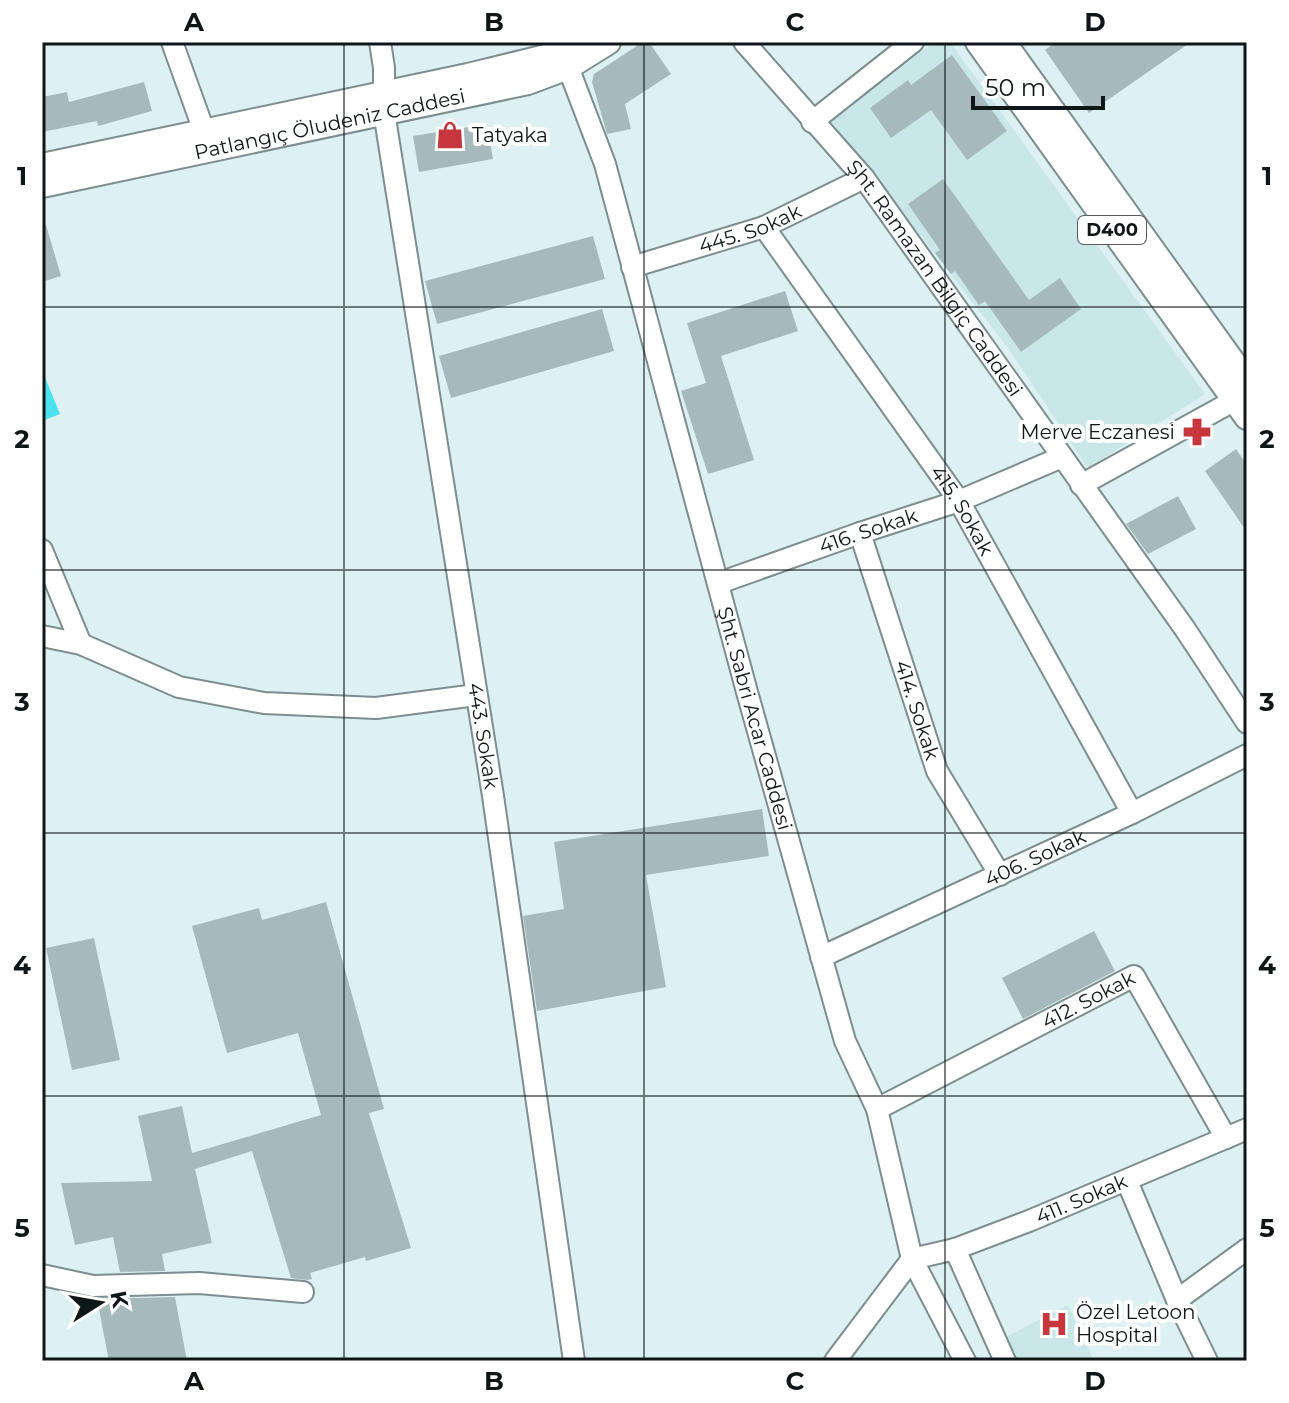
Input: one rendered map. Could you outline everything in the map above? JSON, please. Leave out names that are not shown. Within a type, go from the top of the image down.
[{"type":"main road","name":"Patlangıç Öludeniz Caddesi","points":[[42,185],[385,103],[546,57],[577,42]]},
{"type":"main road","name":"Patlangıç Öludeniz Caddesi","points":[[42,166],[204,131],[528,82],[568,67],[608,42]]},
{"type":"main road","name":"D400","points":[[978,42],[1243,400]]},
{"type":"main road","name":"D400","points":[[1003,42],[1243,400]]},
{"type":"street","points":[[172,42],[204,131]]},
{"type":"street","name":"443. Sokak","points":[[380,42],[385,103],[574,1361]]},
{"type":"street","name":"Şht. Ramazan Bilgiç Caddesi","points":[[744,42],[864,178],[1185,629],[1247,723]]},
{"type":"street","points":[[812,122],[913,42]]},
{"type":"street","name":"Şht. Sabri Acar Caddesi","points":[[568,67],[605,164],[845,1041],[877,1109],[912,1259],[965,1361]]},
{"type":"street","name":"445. Sokak","points":[[632,267],[764,227],[864,178]]},
{"type":"street","name":"415. Sokak","points":[[764,227],[959,501],[1132,813]]},
{"type":"street","points":[[1081,485],[1243,400]]},
{"type":"street","name":"416. Sokak","points":[[719,583],[959,501],[1062,457]]},
{"type":"street","name":"414. Sokak","points":[[860,533],[937,771],[1000,875]]},
{"type":"street","points":[[42,550],[81,644]]},
{"type":"street","points":[[42,636],[81,644],[179,687],[264,703],[376,708],[476,695]]},
{"type":"street","name":"406. Sokak","points":[[821,957],[1132,813],[1247,755]]},
{"type":"street","name":"412. Sokak","points":[[877,1109],[1134,976],[1226,1138]]},
{"type":"street","name":"411. Sokak","points":[[912,1259],[955,1249],[1127,1181],[1247,1129]]},
{"type":"street","points":[[1127,1181],[1177,1300],[1207,1361]]},
{"type":"street","points":[[955,1249],[1005,1361]]},
{"type":"street","points":[[1177,1300],[1247,1249]]},
{"type":"street","points":[[835,1361],[912,1259]]},
{"type":"street","points":[[42,1275],[93,1286],[199,1283],[303,1292]]},
{"type":"shaded area","points":[[934,42],[950,42],[1205,394],[1088,468],[1008,348],[831,121]]},
{"type":"shaded area","points":[[42,370],[60,414],[42,421]]},
{"type":"shaded area","name":"Özel Letoon Hospital","points":[[1068,1305],[1094,1361],[1005,1361],[996,1342]]},
{"type":"building","points":[[643,42],[649,42],[671,74],[625,104],[631,129],[607,134],[592,82],[594,74]]},
{"type":"building","points":[[1056,42],[1191,42],[1089,113],[1045,50]]},
{"type":"building","points":[[952,55],[1007,131],[967,160],[931,110],[891,138],[870,108],[908,80],[911,85]]},
{"type":"building","points":[[144,82],[152,111],[98,126],[97,121],[42,132],[42,97],[67,92],[69,102]]},
{"type":"building","points":[[487,124],[493,159],[419,172],[413,136]]},
{"type":"building","points":[[943,179],[1029,300],[1060,278],[1081,309],[1021,352],[985,301],[979,305],[955,271],[951,274],[935,253],[940,250],[908,204]]},
{"type":"building","points":[[42,225],[46,225],[61,276],[42,282]]},
{"type":"building","points":[[593,236],[605,279],[437,324],[425,281]]},
{"type":"building","points":[[785,291],[798,331],[721,356],[754,460],[708,474],[681,391],[706,383],[687,323]]},
{"type":"building","points":[[602,309],[614,351],[451,398],[439,356]]},
{"type":"building","points":[[1236,449],[1247,465],[1247,532],[1205,471]]},
{"type":"building","points":[[1178,496],[1196,529],[1148,554],[1126,524]]},
{"type":"building","points":[[762,809],[769,856],[646,875],[666,987],[537,1011],[523,916],[564,909],[554,842]]},
{"type":"building","points":[[326,902],[384,1109],[369,1113],[411,1248],[310,1273],[312,1279],[308,1280],[291,1278],[252,1151],[195,1169],[212,1243],[162,1254],[165,1271],[120,1272],[113,1237],[75,1245],[61,1183],[152,1181],[138,1116],[182,1106],[192,1153],[321,1115],[298,1033],[227,1053],[192,926],[259,908],[262,920]]},
{"type":"building","points":[[1094,931],[1115,971],[1023,1019],[1002,978]]},
{"type":"building","points":[[94,938],[120,1060],[72,1070],[46,948]]},
{"type":"building","points":[[175,1297],[187,1361],[109,1361],[97,1299]]},
{"type":"place","name":"Tatyaka","points":[[450,135]]},
{"type":"place","name":"Merve Eczanesi","points":[[1197,432]]},
{"type":"place","name":"Özel Letoon Hospital","points":[[1054,1324]]}]
